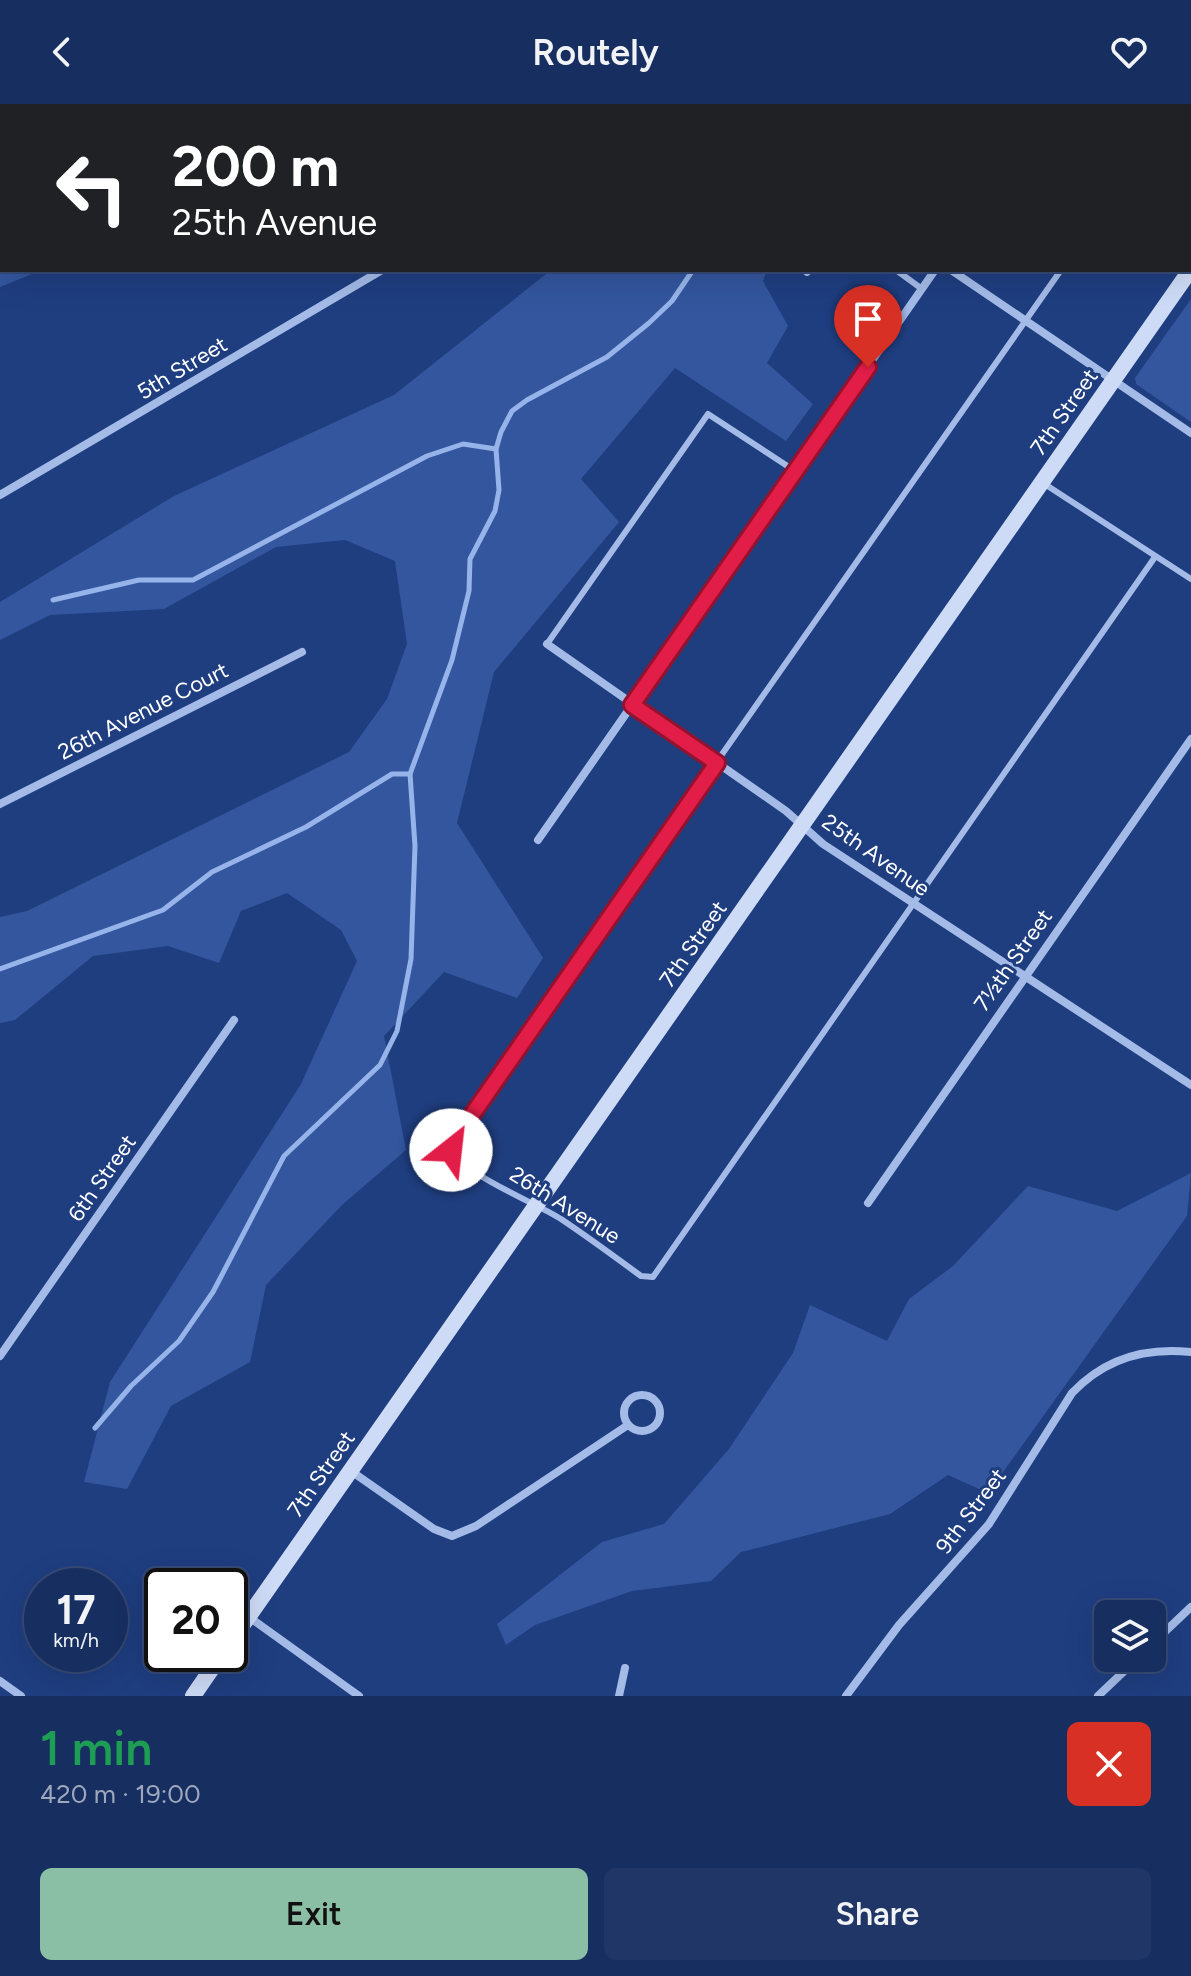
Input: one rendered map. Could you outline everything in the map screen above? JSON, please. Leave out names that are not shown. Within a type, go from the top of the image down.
[{"type":"main road","name":"7th Street","points":[[249,1617],[1189,272]]},
{"type":"main road","points":[[193,1696],[210,1672]]},
{"type":"street","name":"5th Street","points":[[0,495],[379,272]]},
{"type":"street","points":[[538,840],[934,272]]},
{"type":"street","points":[[954,272],[1191,433]]},
{"type":"street","name":"25th Avenue","points":[[547,644],[803,825],[823,844],[1191,1085]]},
{"type":"street","name":"26th Avenue Court","points":[[0,804],[302,652]]},
{"type":"street","name":"7½th Street","points":[[868,1203],[1023,976],[1191,739]]},
{"type":"street","name":"6th Street","points":[[0,1356],[234,1020]]},
{"type":"street","name":"9th Street","points":[[846,1696],[899,1625],[989,1524],[1072,1393],[1087,1377],[1129,1357],[1159,1350],[1191,1352]]},
{"type":"street","points":[[644,1395],[657,1402],[660,1416],[652,1428],[635,1430],[628,1425],[623,1410],[631,1397],[644,1395]]},
{"type":"street","points":[[351,1471],[434,1529],[452,1536],[476,1526],[628,1425]]},
{"type":"street","points":[[1166,1631],[1191,1607]]},
{"type":"street","points":[[249,1617],[359,1696]]},
{"type":"street","points":[[619,1696],[625,1668]]},
{"type":"street","points":[[1098,1696],[1123,1672]]},
{"type":"street","points":[[0,1681],[21,1696]]},
{"type":"lane","points":[[899,272],[922,289]]},
{"type":"lane","points":[[717,763],[1060,272]]},
{"type":"lane","points":[[547,644],[708,414],[795,471]]},
{"type":"lane","points":[[1041,482],[1191,579]]},
{"type":"lane","points":[[913,905],[1155,557]]},
{"type":"lane","name":"26th Avenue","points":[[717,763],[457,1136],[451,1150],[459,1159],[558,1217],[641,1276],[653,1277],[913,905]]},
{"type":"shaded area","points":[[0,272],[37,272],[0,287]]},
{"type":"shaded area","points":[[548,272],[766,272],[763,281],[788,326],[767,363],[813,404],[786,441],[675,368],[581,479],[619,522],[494,672],[457,823],[543,958],[517,998],[444,972],[384,1036],[406,1150],[342,1205],[266,1285],[250,1362],[171,1406],[127,1489],[84,1482],[110,1382],[301,1084],[357,961],[341,930],[287,893],[241,911],[219,963],[168,946],[93,956],[15,1020],[0,1023],[0,917],[27,911],[349,752],[387,699],[407,644],[395,561],[345,540],[276,547],[164,609],[50,615],[0,640],[0,602],[174,496],[394,395]]},
{"type":"shaded area","points":[[1191,299],[1191,422],[1136,384],[1135,378]]},
{"type":"shaded area","points":[[1191,1173],[1187,1216],[988,1493],[948,1475],[890,1514],[741,1552],[711,1581],[632,1591],[535,1625],[506,1645],[497,1624],[602,1542],[664,1524],[729,1449],[793,1353],[810,1305],[887,1341],[909,1299],[953,1266],[1028,1186],[1117,1211]]},
{"type":"waterway","points":[[95,1428],[131,1386],[179,1341],[213,1292],[284,1156],[380,1065],[397,1031],[411,959],[415,846],[410,774],[452,660],[469,591],[470,559],[495,511],[499,490],[496,449],[501,432],[512,411],[607,357],[649,323],[672,301],[692,272]]},
{"type":"waterway","points":[[53,600],[139,580],[193,580],[427,456],[463,444],[496,449]]},
{"type":"waterway","points":[[0,969],[163,910],[212,872],[306,827],[392,774],[410,774]]},
{"type":"route","points":[[451,1150],[451,1145],[508,1060],[717,763],[632,705],[868,367]]}]
